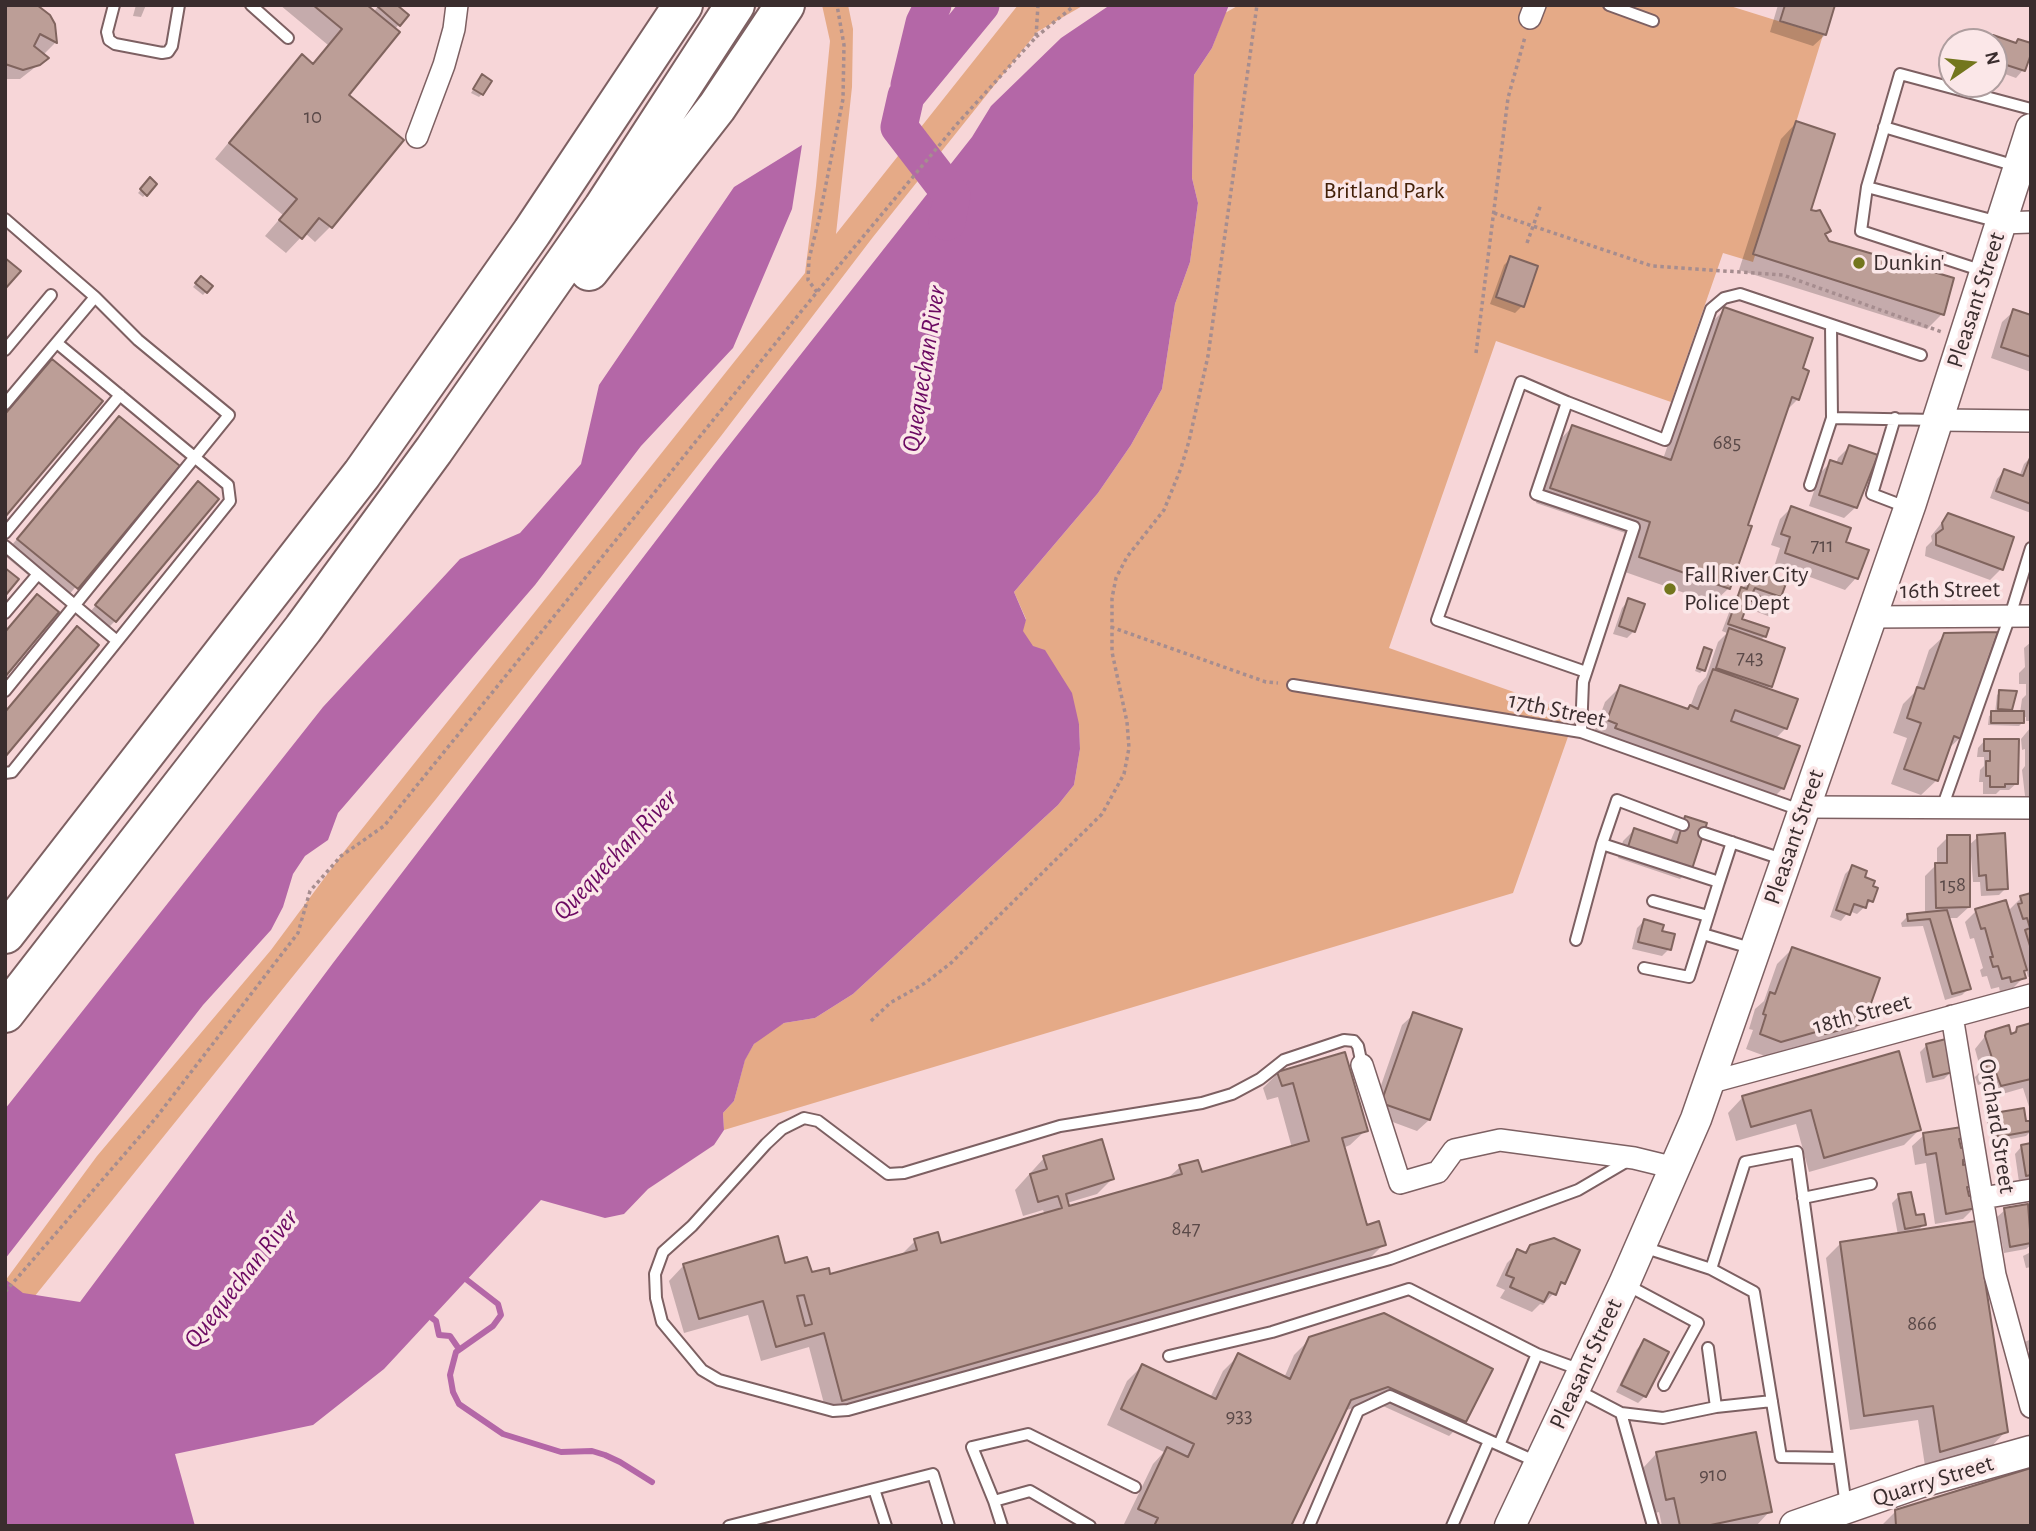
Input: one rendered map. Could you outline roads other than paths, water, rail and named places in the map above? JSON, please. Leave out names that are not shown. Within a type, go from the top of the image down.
[{"type":"highway","points":[[5,934],[369,464],[532,232],[683,5]]},
{"type":"highway","points":[[5,1013],[295,639],[433,450],[603,208],[735,5]]},
{"type":"highway","points":[[433,450],[598,259],[723,98],[786,5]]},
{"type":"main road","name":"Pleasant Street","points":[[1517,1519],[1539,1463],[1624,1284],[1696,1119],[1909,508],[1986,272],[2016,223],[2027,154]]},
{"type":"main road","name":"Quarry Street","points":[[1795,1526],[1921,1482],[2031,1451]]},
{"type":"street","points":[[417,137],[452,41],[457,5]]},
{"type":"street","points":[[1938,420],[2031,421]]},
{"type":"street","name":"16th Street","points":[[1870,617],[2020,616]]},
{"type":"street","points":[[1803,809],[2031,808]]},
{"type":"street","name":"18th Street","points":[[1708,1083],[2031,995]]},
{"type":"street","name":"Orchard Street","points":[[1952,1016],[1995,1275],[2031,1407]]},
{"type":"street","points":[[1362,1065],[1400,1182],[1438,1172],[1454,1150],[1500,1140],[1634,1158],[1675,1168]]},
{"type":"street","points":[[1982,1198],[2031,1190]]},
{"type":"lane","points":[[114,5],[107,32],[109,40],[115,44],[162,53],[168,52],[172,46],[179,5]]},
{"type":"lane","points":[[251,5],[288,38]]},
{"type":"lane","points":[[1609,5],[1653,21]]},
{"type":"lane","points":[[1986,272],[1861,231],[1867,187],[1899,74],[2031,109]]},
{"type":"lane","points":[[1884,127],[2027,154]]},
{"type":"lane","points":[[1867,187],[2016,223]]},
{"type":"lane","points":[[5,219],[95,297],[138,340],[229,415],[5,691]]},
{"type":"lane","points":[[1586,672],[1437,620],[1521,382],[1665,440],[1711,309],[1724,298],[1740,294],[1921,355]]},
{"type":"lane","points":[[5,350],[51,295]]},
{"type":"lane","points":[[5,404],[95,297]]},
{"type":"lane","points":[[1810,485],[1832,418],[1831,325]]},
{"type":"lane","points":[[5,773],[12,772],[230,501],[228,485],[57,343]]},
{"type":"lane","points":[[5,533],[120,395]]},
{"type":"lane","points":[[1567,402],[1536,494],[1634,527],[1583,682],[1581,732]]},
{"type":"lane","points":[[1832,418],[1938,420]]},
{"type":"lane","points":[[1895,418],[1872,494],[1909,508]]},
{"type":"lane","points":[[5,546],[117,641]]},
{"type":"lane","points":[[1942,808],[2020,616],[2031,548]]},
{"type":"lane","points":[[5,613],[38,574]]},
{"type":"lane","name":"17th Street","points":[[1293,685],[1581,732],[1803,809]]},
{"type":"lane","points":[[1576,940],[1617,800],[1683,825]]},
{"type":"lane","points":[[1704,833],[1786,860]]},
{"type":"lane","points":[[1644,968],[1689,977],[1732,842]]},
{"type":"lane","points":[[1602,844],[1719,882]]},
{"type":"lane","points":[[1653,901],[1708,916]]},
{"type":"lane","points":[[1703,934],[1754,949]]},
{"type":"lane","points":[[1362,1065],[1358,1046],[1354,1041],[1343,1040],[1284,1060],[1260,1079],[1233,1094],[1060,1126],[904,1172],[888,1174],[818,1121],[804,1118],[782,1129],[766,1144],[692,1226],[663,1252],[655,1274],[656,1298],[662,1322],[702,1370],[719,1380],[833,1411],[848,1410],[1390,1259],[1578,1190],[1634,1158]]},
{"type":"lane","points":[[1711,1269],[1745,1161],[1797,1152],[1846,1508]]},
{"type":"lane","points":[[1803,1198],[1871,1184]]},
{"type":"lane","points":[[1641,1246],[1711,1269],[1755,1292],[1781,1457],[1839,1458]]},
{"type":"lane","points":[[1624,1284],[1698,1323],[1664,1385]]},
{"type":"lane","points":[[1169,1356],[1272,1332],[1409,1289],[1538,1354],[1579,1380],[1621,1413],[1663,1418],[1716,1407],[1772,1401]]},
{"type":"lane","points":[[1708,1348],[1716,1407]]},
{"type":"lane","points":[[1452,1526],[1538,1354]]},
{"type":"lane","points":[[1309,1526],[1358,1411],[1391,1396],[1539,1463]]},
{"type":"lane","points":[[1621,1413],[1653,1526]]},
{"type":"lane","points":[[1002,1526],[972,1447],[1028,1434],[1135,1487]]},
{"type":"lane","points":[[729,1526],[933,1474],[949,1526]]},
{"type":"lane","points":[[874,1489],[886,1526]]},
{"type":"lane","points":[[994,1501],[1030,1491],[1090,1526]]},
{"type":"water","points":[[1110,5],[1229,5],[1212,48],[1194,75],[1192,178],[1198,203],[1190,262],[1175,304],[1162,389],[1131,445],[1098,493],[1014,592],[1026,620],[1023,631],[1033,646],[1045,650],[1072,693],[1079,724],[1080,749],[1074,785],[1058,805],[853,994],[815,1018],[784,1023],[754,1044],[745,1060],[734,1101],[723,1113],[724,1130],[714,1145],[648,1189],[624,1214],[605,1218],[541,1200],[384,1369],[313,1425],[175,1454],[195,1526],[5,1526],[5,1279],[23,1293],[80,1302],[333,963],[716,462],[972,137],[991,106],[1061,38]]},
{"type":"water","points":[[802,145],[792,209],[733,348],[641,446],[535,585],[338,813],[328,840],[305,856],[293,874],[283,907],[271,930],[203,1005],[5,1259],[5,1109],[323,707],[460,559],[520,533],[581,464],[599,385],[734,187]]},
{"type":"waterway","name":"Quequechan River","points":[[909,85],[924,23],[933,5]]},
{"type":"waterway","name":"Quequechan River","points":[[947,222],[952,196],[899,127],[906,96],[981,5]]},
{"type":"waterway","points":[[467,1280],[498,1304],[501,1315],[493,1326],[456,1352],[450,1375],[453,1392],[459,1404],[503,1434],[561,1452],[592,1451],[605,1455],[652,1482]]},
{"type":"waterway","points":[[432,1318],[436,1321],[439,1335],[450,1336],[459,1349]]},
{"type":"place","name":"Dunkin'","points":[[1859,263]]},
{"type":"place","name":"Fall River City Police Dept","points":[[1670,589]]},
{"type":"park label","name":"Britland Park","points":[[1384,191]]}]
